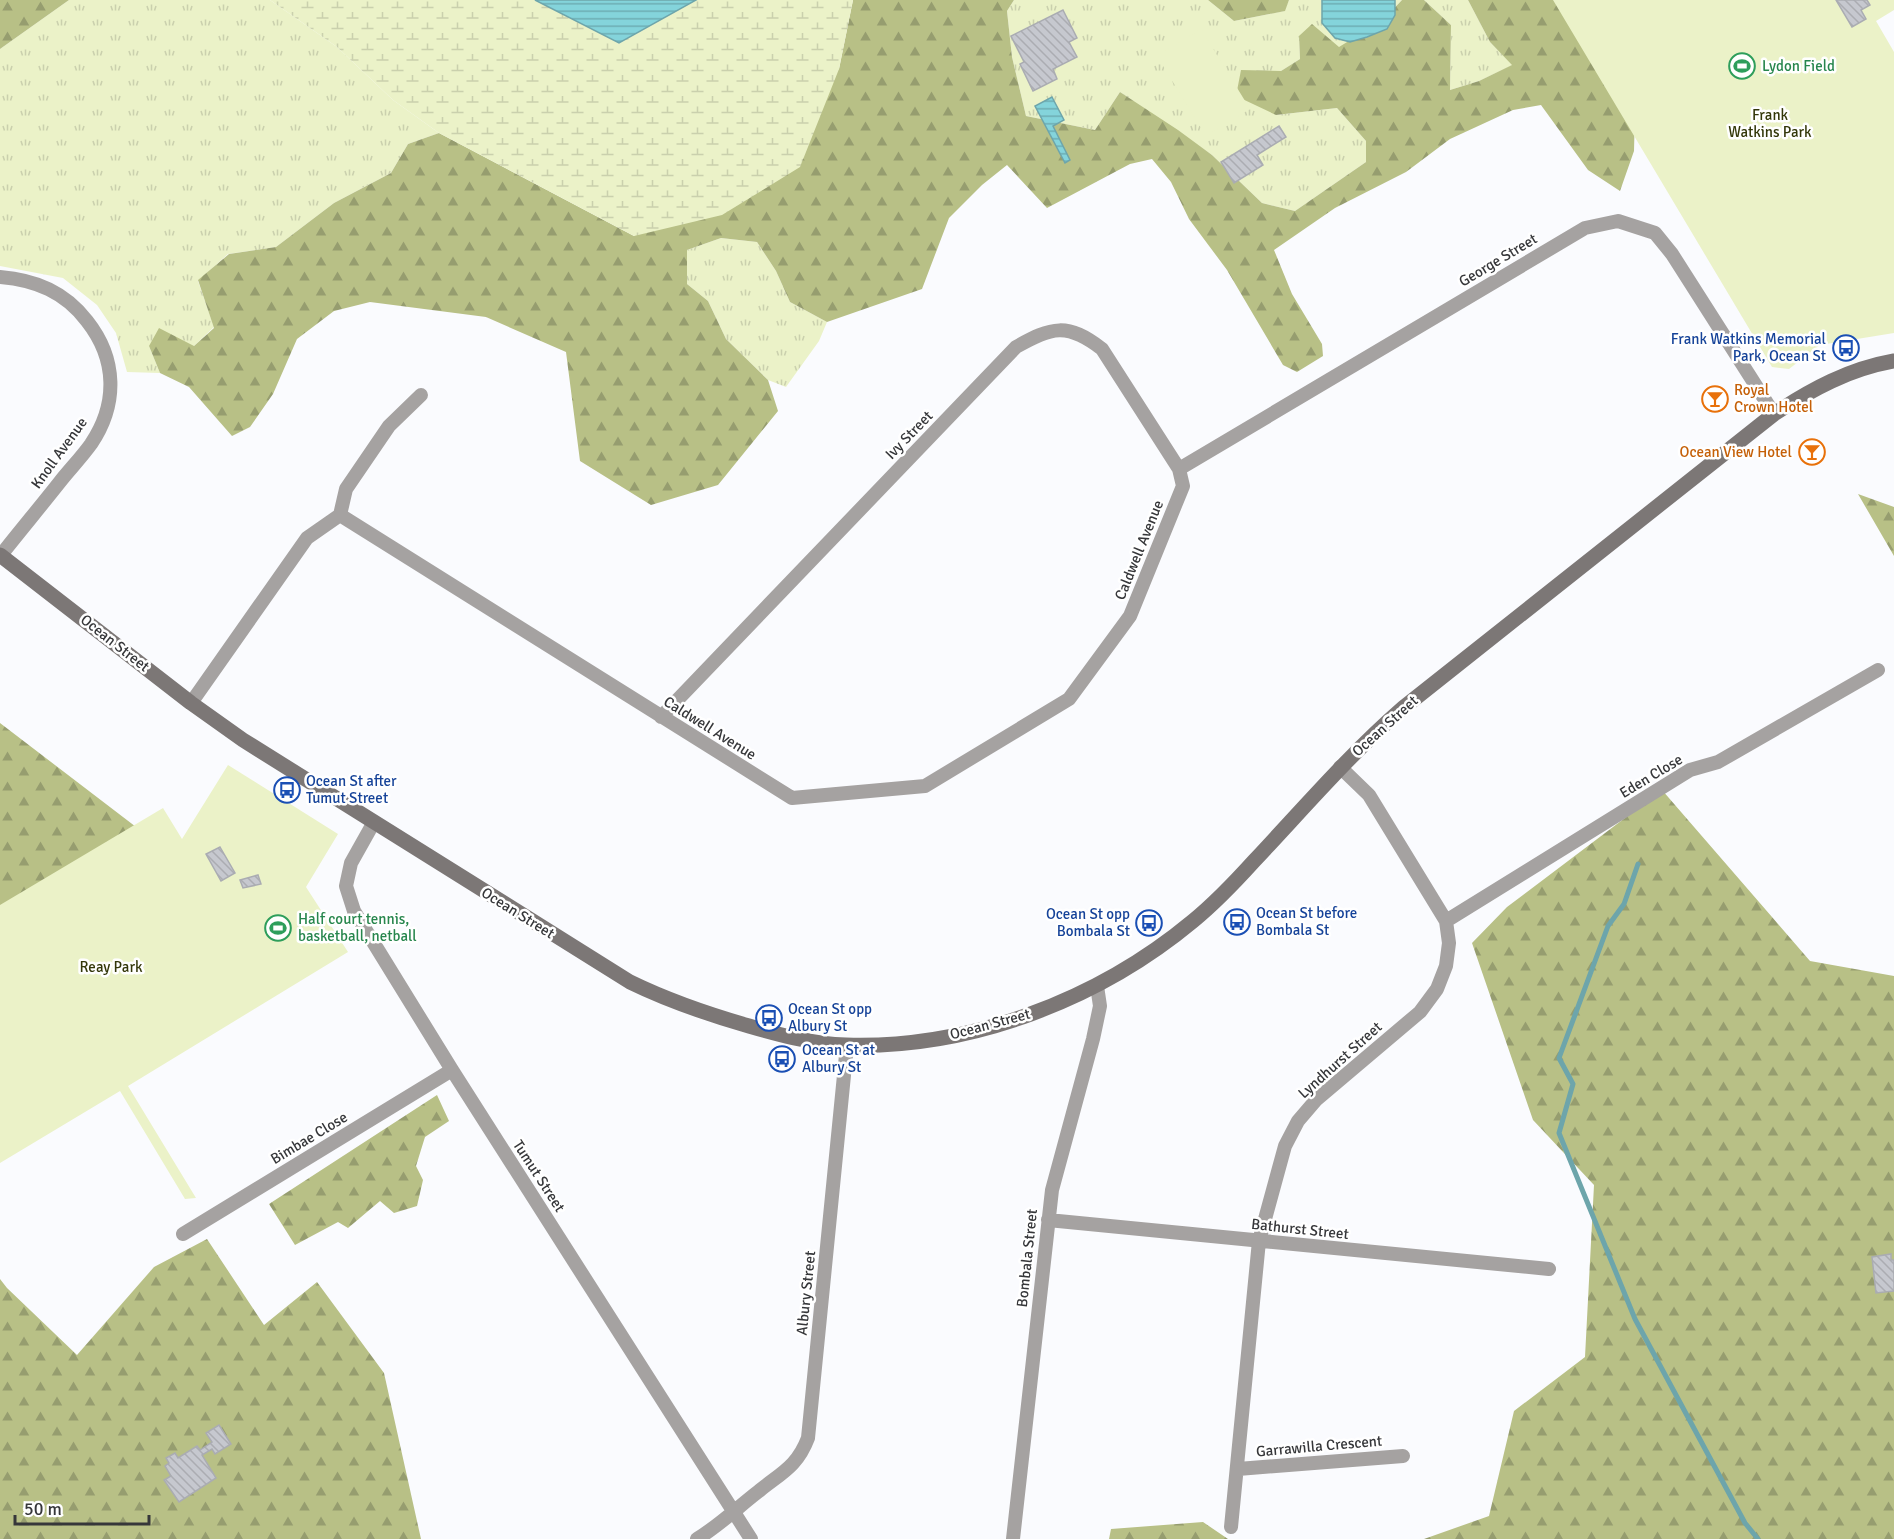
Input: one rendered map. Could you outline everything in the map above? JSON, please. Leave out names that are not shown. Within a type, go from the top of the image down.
[{"type":"street","name":"George Street","points":[[1179,469],[1585,228],[1618,222],[1655,233],[1672,254],[1774,414]]},
{"type":"street","name":"Knoll Avenue","points":[[0,277],[14,278],[57,292],[78,309],[99,336],[109,363],[111,392],[105,417],[91,443],[1,555]]},
{"type":"street","name":"Ivy Street","points":[[661,717],[1016,347],[1043,332],[1065,330],[1084,335],[1102,349],[1179,469]]},
{"type":"street","name":"Ocean Street","points":[[1,555],[191,703],[243,740],[630,982],[668,1001],[772,1032],[819,1042],[847,1045],[911,1042],[1017,1020],[1097,986],[1150,954],[1194,921],[1232,885],[1340,767],[1369,737],[1403,708],[1774,414],[1808,392],[1852,371],[1894,361]]},
{"type":"street","points":[[191,703],[307,538],[340,515],[346,489],[389,426],[421,395]]},
{"type":"street","name":"Caldwell Avenue","points":[[340,515],[792,798],[924,786],[1069,699],[1130,616],[1183,486],[1179,469]]},
{"type":"street","name":"Eden Close","points":[[1446,921],[1690,771],[1718,762],[1878,670]]},
{"type":"street","name":"Lyndhurst Street","points":[[1231,1527],[1259,1241],[1285,1146],[1298,1121],[1316,1100],[1420,1012],[1431,997],[1446,966],[1449,943],[1446,921],[1369,795],[1340,767]]},
{"type":"street","name":"Tumut Street","points":[[374,822],[351,863],[346,886],[354,911],[452,1070],[751,1539]]},
{"type":"street","name":"Bombala Street","points":[[1013,1539],[1052,1190],[1094,1039],[1100,1006],[1097,986]]},
{"type":"street","name":"Albury Street","points":[[697,1539],[735,1513],[758,1491],[790,1468],[802,1453],[808,1438],[847,1045]]},
{"type":"street","name":"Bimbae Close","points":[[183,1234],[452,1070]]},
{"type":"street","name":"Bathurst Street","points":[[1048,1220],[1549,1269]]},
{"type":"street","name":"Garrawilla Crescent","points":[[1238,1469],[1403,1456]]},
{"type":"green space","points":[[0,0],[69,0],[0,49]]},
{"type":"green space","points":[[69,0],[270,0],[337,47],[393,100],[439,133],[408,144],[391,173],[334,203],[276,247],[228,254],[198,281],[214,327],[194,346],[149,346],[160,373],[127,372],[116,333],[97,305],[63,278],[0,266],[0,49]]},
{"type":"green space","points":[[270,0],[535,0],[619,43],[696,0],[853,0],[839,69],[800,167],[722,215],[634,236],[439,133],[393,100],[337,47]]},
{"type":"green space","points":[[853,0],[1014,0],[1007,11],[1012,57],[1026,116],[1095,130],[1120,92],[1212,155],[1262,203],[1295,211],[1366,162],[1366,141],[1337,108],[1276,115],[1236,96],[1241,70],[1281,71],[1300,59],[1299,36],[1312,24],[1339,47],[1383,20],[1402,0],[1424,0],[1451,25],[1450,90],[1479,81],[1512,65],[1490,42],[1468,0],[1565,0],[1635,110],[1634,151],[1620,191],[1588,170],[1541,105],[1513,110],[1450,139],[1406,172],[1335,208],[1274,250],[1292,294],[1322,344],[1323,356],[1297,372],[1283,365],[1227,270],[1189,219],[1171,182],[1152,159],[1130,164],[1047,208],[1007,165],[982,185],[949,218],[922,289],[827,322],[790,302],[776,271],[757,242],[721,238],[687,250],[687,284],[708,301],[726,339],[768,380],[778,411],[718,485],[651,505],[580,461],[566,352],[486,317],[370,302],[334,311],[297,339],[273,394],[250,427],[232,436],[189,387],[160,373],[149,346],[159,328],[194,346],[214,328],[198,280],[229,254],[276,247],[334,203],[391,173],[408,144],[439,133],[634,236],[839,69]]},
{"type":"green space","points":[[1014,0],[1208,0],[1234,21],[1284,11],[1289,0],[1402,0],[1383,20],[1339,48],[1299,36],[1300,59],[1281,71],[1276,115],[1337,108],[1366,141],[1366,162],[1295,211],[1262,203],[1212,155],[1120,92],[1095,130],[1026,116],[1012,57],[1007,11]]},
{"type":"green space","points":[[1208,0],[1289,0],[1285,11],[1234,21]]},
{"type":"green space","points":[[1424,0],[1468,0],[1490,42],[1513,65],[1479,81],[1450,90],[1451,25]]},
{"type":"green space","name":"Frank Watkins Park","points":[[1553,0],[1894,0],[1894,10],[1876,21],[1894,52],[1894,333],[1820,345],[1789,369],[1772,367]]},
{"type":"green space","points":[[1201,29],[1250,109],[1206,136],[1157,56]]},
{"type":"green space","points":[[721,238],[757,242],[776,271],[790,302],[827,322],[819,341],[786,387],[768,380],[726,339],[708,301],[687,284],[687,250]]},
{"type":"green space","points":[[1858,494],[1894,507],[1894,556]]},
{"type":"green space","points":[[0,723],[140,830],[0,916]]},
{"type":"green space","name":"Reay Park","points":[[228,765],[338,834],[306,887],[348,952],[128,1086],[196,1198],[185,1199],[120,1091],[0,1163],[0,905],[163,808],[182,839]]},
{"type":"green space","points":[[1662,790],[1810,961],[1894,976],[1894,1539],[1424,1539],[1489,1516],[1514,1411],[1585,1357],[1594,1185],[1533,1120],[1472,943],[1507,907]]},
{"type":"green space","points":[[437,1095],[449,1121],[425,1137],[416,1166],[423,1180],[417,1206],[394,1213],[380,1201],[348,1228],[338,1222],[295,1245],[269,1204]]},
{"type":"green space","points":[[207,1239],[264,1325],[317,1282],[384,1373],[421,1539],[0,1539],[0,1279],[77,1355],[154,1267]]},
{"type":"green space","points":[[1203,1522],[1228,1539],[1109,1539],[1111,1529]]},
{"type":"water","points":[[535,0],[696,0],[619,43]]},
{"type":"water","points":[[1322,0],[1395,0],[1395,15],[1387,29],[1350,42],[1335,38],[1322,23]]},
{"type":"water","points":[[1052,97],[1064,120],[1053,126],[1070,160],[1065,163],[1035,106]]},
{"type":"building","points":[[1836,0],[1867,0],[1870,5],[1861,10],[1866,19],[1852,27]]},
{"type":"building","points":[[1063,10],[1077,38],[1069,42],[1077,57],[1053,69],[1057,79],[1033,91],[1020,64],[1024,62],[1011,36]]},
{"type":"building","points":[[1279,126],[1286,137],[1257,155],[1263,165],[1234,183],[1221,162]]},
{"type":"building","points":[[220,847],[235,873],[221,881],[206,854]]},
{"type":"building","points":[[258,875],[261,884],[243,888],[240,880]]},
{"type":"building","points":[[1891,1254],[1891,1260],[1894,1260],[1894,1291],[1876,1293],[1872,1257]]},
{"type":"building","points":[[219,1425],[231,1444],[215,1454],[212,1449],[202,1455],[216,1478],[179,1502],[164,1480],[171,1476],[165,1466],[169,1463],[166,1458],[175,1453],[178,1458],[197,1446],[200,1450],[212,1442],[206,1433]]},
{"type":"waterway","points":[[1638,864],[1624,904],[1608,926],[1559,1058],[1573,1084],[1559,1133],[1635,1319],[1745,1523],[1758,1539]]},
{"type":"place","name":"Lydon Field","points":[[1742,66]]},
{"type":"place","name":"Frank Watkins Memorial Park, Ocean St","points":[[1846,348]]},
{"type":"place","name":"Royal Crown Hotel","points":[[1715,399]]},
{"type":"place","name":"Ocean View Hotel","points":[[1812,452]]},
{"type":"place","name":"Ocean St after Tumut Street","points":[[287,790]]},
{"type":"place","name":"Ocean St before Bombala St","points":[[1237,922]]},
{"type":"place","name":"Ocean St opp Bombala St","points":[[1149,923]]},
{"type":"place","name":"Half court tennis, basketball, netball","points":[[278,928]]},
{"type":"place","name":"Ocean St opp Albury St","points":[[769,1018]]},
{"type":"place","name":"Ocean St at Albury St","points":[[782,1059]]}]
